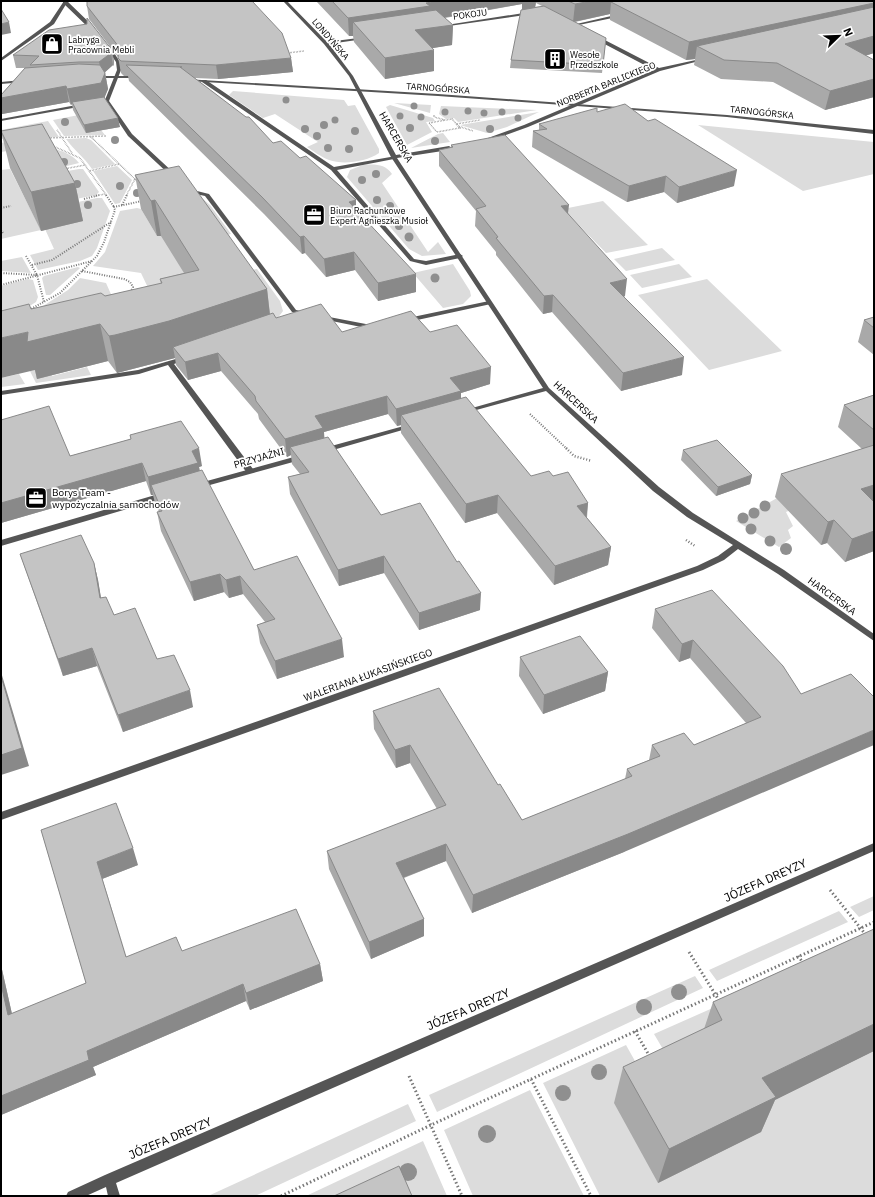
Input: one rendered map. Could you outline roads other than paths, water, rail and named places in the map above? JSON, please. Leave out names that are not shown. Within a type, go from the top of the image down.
[{"type":"street","points":[[1,60],[52,23],[65,1],[97,33]]},
{"type":"street","name":"LONDYŃSKA","points":[[285,1],[326,43],[352,76],[360,91]]},
{"type":"street","name":"POKOJU","points":[[435,27],[537,12]]},
{"type":"street","points":[[574,26],[627,14]]},
{"type":"street","points":[[568,23],[581,29]]},
{"type":"street","points":[[326,43],[373,36]]},
{"type":"street","points":[[594,36],[658,70]]},
{"type":"street","points":[[104,43],[118,62],[119,70],[107,101]]},
{"type":"street","name":"NORBERTA BARLICKIEGO","points":[[482,142],[498,137],[658,70],[713,57]]},
{"type":"street","points":[[89,77],[148,78]]},
{"type":"street","name":"TARNOGÓRSKA","points":[[183,79],[727,116],[874,132]]},
{"type":"street","points":[[1,83],[28,81]]},
{"type":"street","points":[[204,81],[333,169],[412,260],[426,263],[460,256]]},
{"type":"street","name":"HARCERSKA","points":[[360,91],[373,120],[394,157],[547,389],[656,489],[690,515],[781,572],[874,638]]},
{"type":"street","points":[[100,102],[107,101]]},
{"type":"street","points":[[107,101],[130,135],[179,180]]},
{"type":"street","points":[[1,120],[85,105]]},
{"type":"street","points":[[333,169],[456,147]]},
{"type":"street","points":[[184,186],[189,191],[207,195],[294,314],[367,327],[377,327]]},
{"type":"street","points":[[399,322],[489,303]]},
{"type":"street","points":[[1,393],[139,372],[192,356]]},
{"type":"street","points":[[170,363],[250,471]]},
{"type":"street","points":[[462,412],[547,389]]},
{"type":"street","name":"PRZYJAŹNI","points":[[189,488],[417,425]]},
{"type":"street","points":[[1,543],[174,493]]},
{"type":"street","name":"WALERIANA ŁUKASIŃSKIEGO","points":[[1,816],[700,568],[721,558],[738,546]]},
{"type":"street","name":"JÓZEFA DREYZY","points":[[72,1196],[874,847]]},
{"type":"street","points":[[109,1179],[114,1196]]},
{"type":"place","name":"Labryga Pracownia Mebli","points":[[52,44]]},
{"type":"place","name":"Wesołe Przedszkole","points":[[555,59]]},
{"type":"place","name":"Biuro Rachunkowe Expert Agnieszka Musioł","points":[[314,215]]},
{"type":"place","name":"Borys Team - wypożyczalnia samochodów","points":[[36,498]]}]
